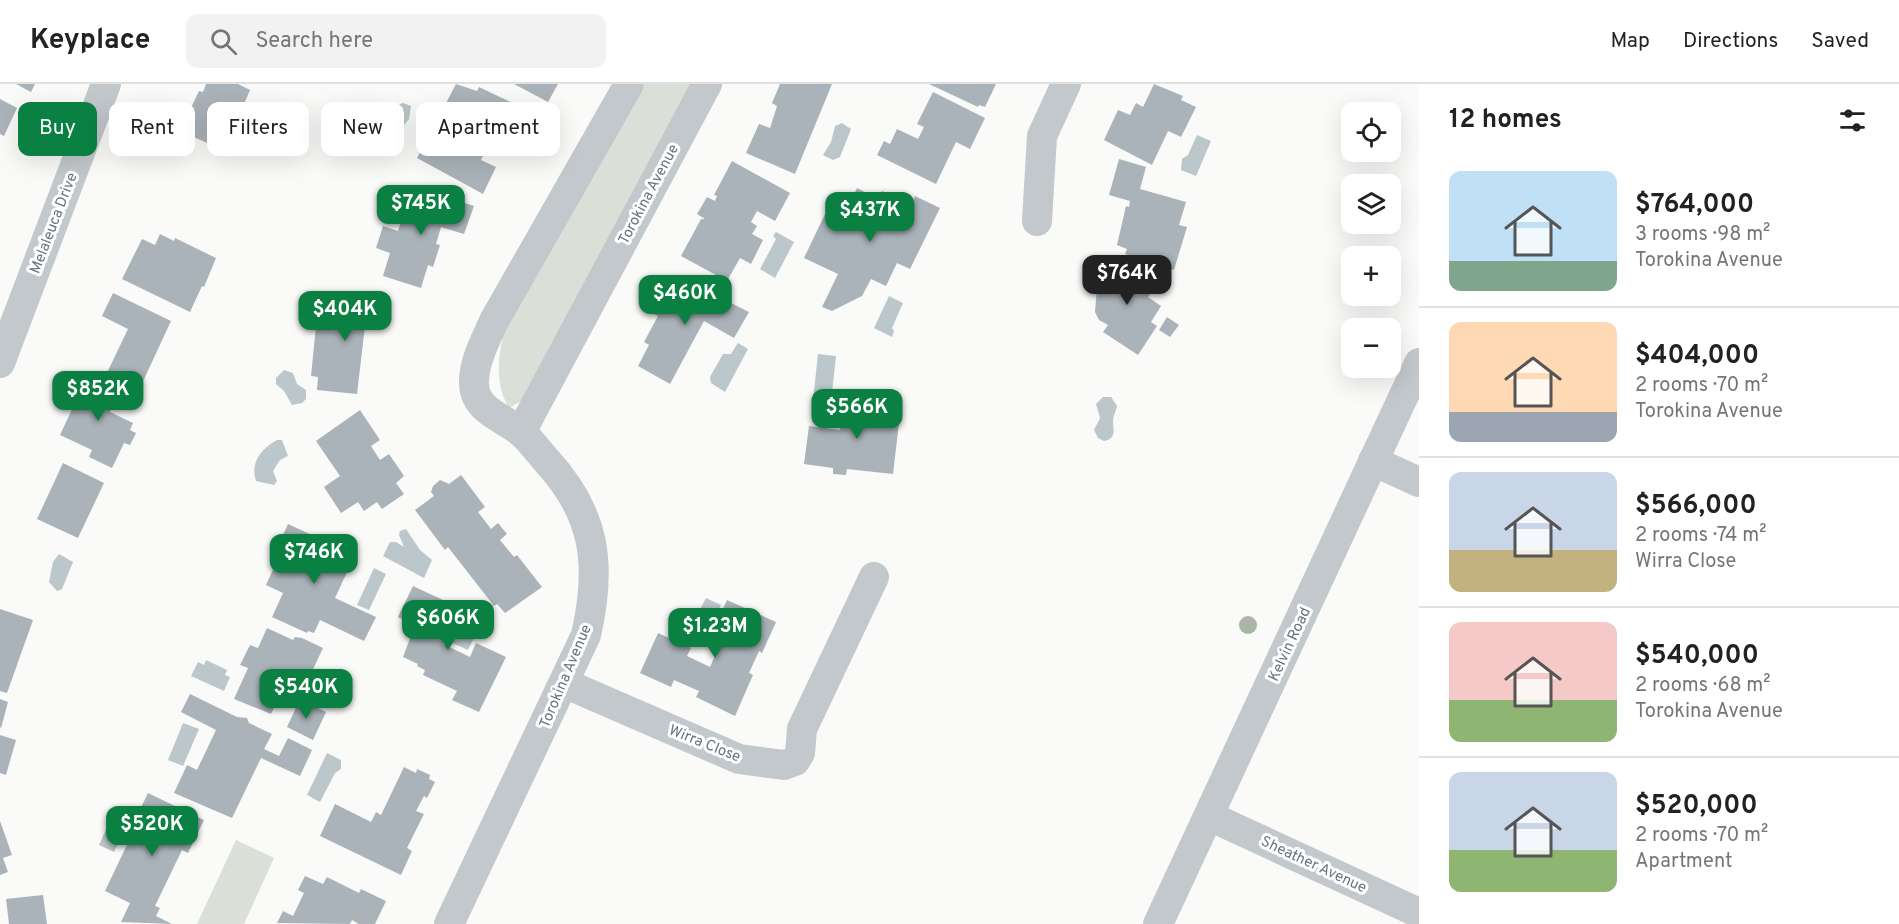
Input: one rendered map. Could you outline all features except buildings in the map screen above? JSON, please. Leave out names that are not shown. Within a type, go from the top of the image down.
[{"type":"street","name":"Melaleuca Drive","points":[[0,363],[106,84]]},
{"type":"street","name":"Torokina Avenue","points":[[449,924],[586,635],[594,600],[595,561],[590,532],[578,501],[564,480],[521,432],[497,419],[482,405],[474,383],[481,352],[494,321],[629,84]]},
{"type":"street","name":"Torokina Avenue","points":[[521,432],[706,84]]},
{"type":"street","points":[[1037,221],[1042,136],[1066,84]]},
{"type":"street","name":"Kelvin Road","points":[[1158,924],[1419,363]]},
{"type":"street","points":[[1373,461],[1419,482]]},
{"type":"street","name":"Wirra Close","points":[[564,683],[739,759],[784,765],[795,761],[800,753],[802,729],[874,577]]},
{"type":"street","name":"Sheather Avenue","points":[[1209,816],[1419,913]]},
{"type":"shaded area","points":[[645,84],[695,84],[523,400],[509,408],[499,379],[505,328]]},
{"type":"shaded area","points":[[404,103],[411,106],[409,119],[404,125]]},
{"type":"shaded area","points":[[842,123],[851,129],[840,157],[833,160],[823,155],[831,142],[835,126]]},
{"type":"shaded area","points":[[1197,135],[1211,141],[1196,176],[1181,170],[1182,159],[1188,155]]},
{"type":"shaded area","points":[[776,232],[794,242],[775,278],[760,269],[776,239],[773,236]]},
{"type":"shaded area","points":[[889,296],[903,303],[892,328],[894,331],[892,337],[874,328]]},
{"type":"shaded area","points":[[738,343],[748,349],[725,392],[711,383],[710,377],[723,354],[731,354]]},
{"type":"shaded area","points":[[818,354],[836,356],[831,402],[813,400]]},
{"type":"shaded area","points":[[284,370],[293,373],[297,384],[306,390],[306,399],[302,403],[292,405],[284,391],[276,384],[276,378]]},
{"type":"shaded area","points":[[1103,397],[1111,397],[1117,406],[1113,419],[1113,436],[1104,441],[1098,438],[1094,430],[1100,418],[1096,404]]},
{"type":"shaded area","points":[[277,440],[282,440],[288,456],[280,460],[273,471],[277,481],[274,485],[256,481],[254,468],[258,457]]},
{"type":"shaded area","points":[[406,529],[420,550],[432,560],[424,578],[383,556],[390,542],[396,542],[404,547],[399,535],[400,531]]},
{"type":"shaded area","points":[[59,554],[73,562],[62,589],[57,591],[49,582],[53,562]]},
{"type":"shaded area","points":[[374,568],[386,574],[369,610],[357,605]]},
{"type":"shaded area","points":[[706,598],[721,605],[703,644],[686,636]]},
{"type":"shaded area","points":[[463,612],[482,621],[468,650],[450,642]]},
{"type":"shaded area","points":[[206,660],[227,670],[225,675],[230,677],[224,691],[191,676],[198,662],[204,665]]},
{"type":"shaded area","points":[[183,723],[199,729],[183,766],[168,760]]},
{"type":"shaded area","points":[[327,753],[341,760],[341,769],[335,773],[320,802],[307,795]]},
{"type":"shaded area","points":[[113,814],[129,821],[114,852],[99,845]]},
{"type":"shaded area","points":[[236,840],[274,858],[244,924],[197,924]]}]
